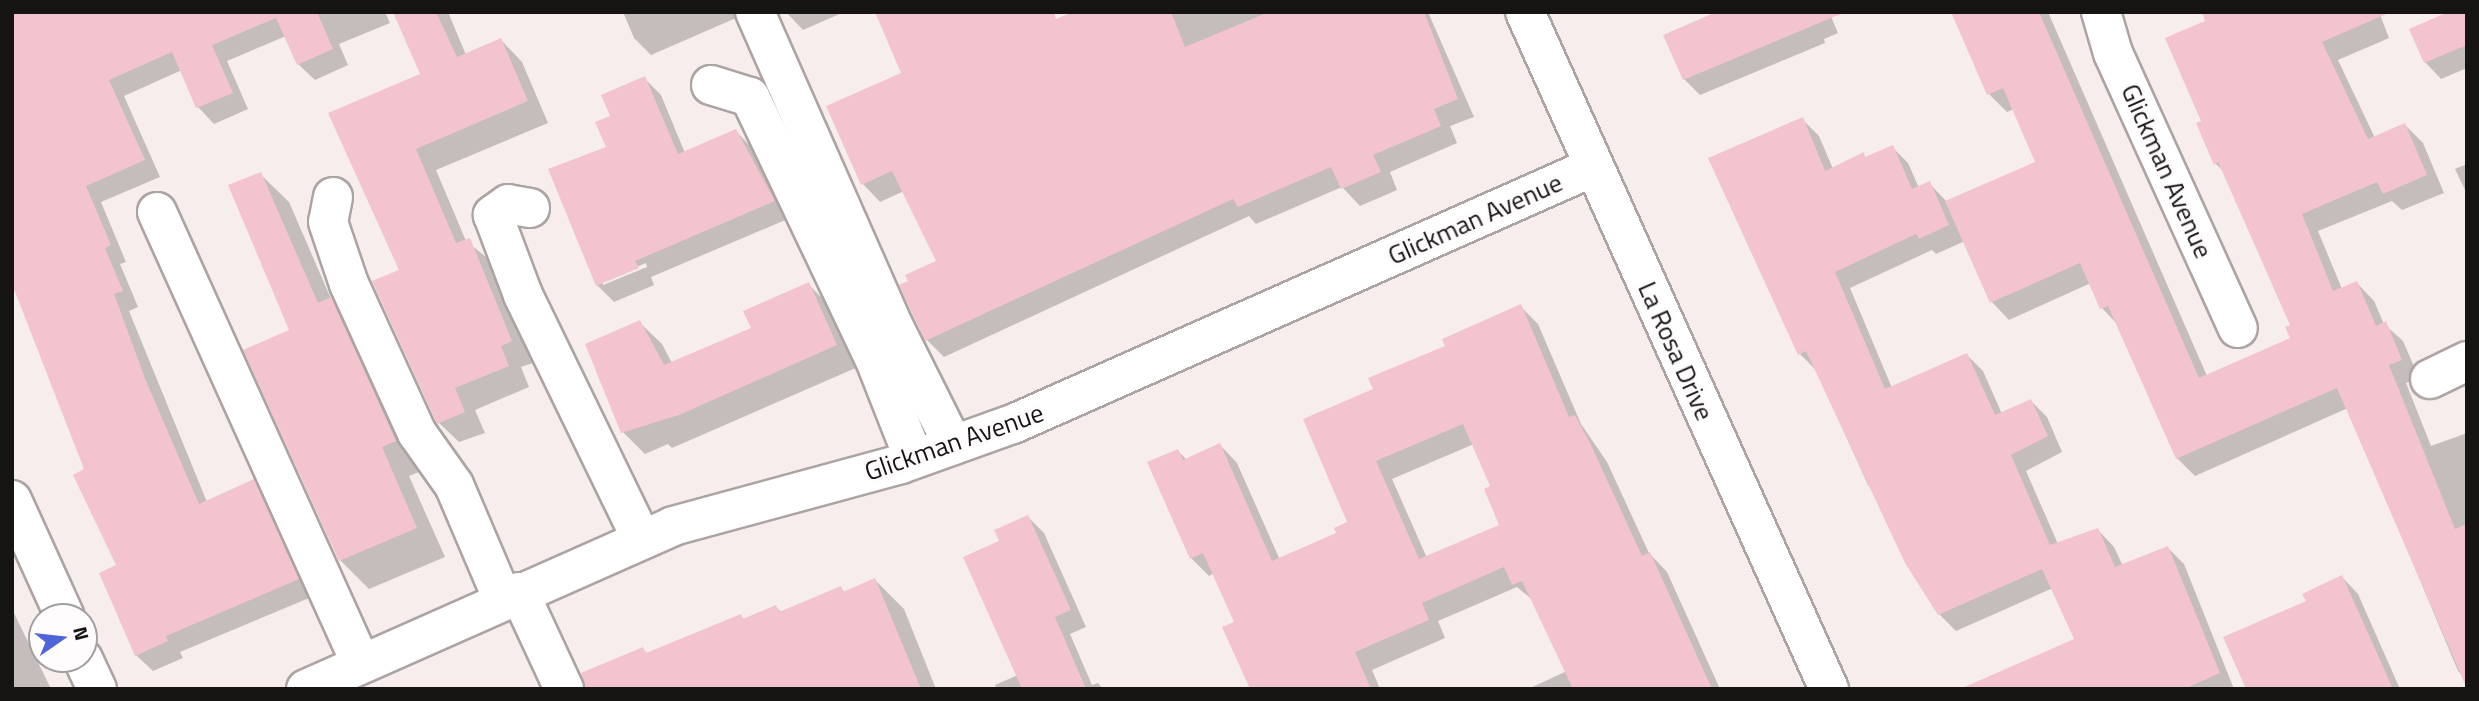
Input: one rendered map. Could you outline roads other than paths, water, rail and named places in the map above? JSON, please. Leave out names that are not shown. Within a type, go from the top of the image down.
[{"type":"street","points":[[755,12],[894,327],[953,445]]},
{"type":"street","name":"La Rosa Drive","points":[[1525,12],[1829,689]]},
{"type":"street","name":"Glickman Avenue","points":[[2101,12],[2113,53],[2238,328]]},
{"type":"street","points":[[710,85],[750,97],[875,360],[914,459]]},
{"type":"street","name":"Glickman Avenue","points":[[306,689],[673,526],[914,459],[1050,408],[1593,167]]},
{"type":"street","points":[[333,197],[328,222],[349,284],[417,433],[454,485],[511,596],[564,689]]},
{"type":"street","points":[[530,208],[508,204],[493,215],[523,295],[642,540]]},
{"type":"street","points":[[158,212],[361,664]]},
{"type":"street","points":[[2430,379],[2467,361]]},
{"type":"street","points":[[12,500],[59,603]]},
{"type":"street","points":[[90,673],[97,689]]}]
